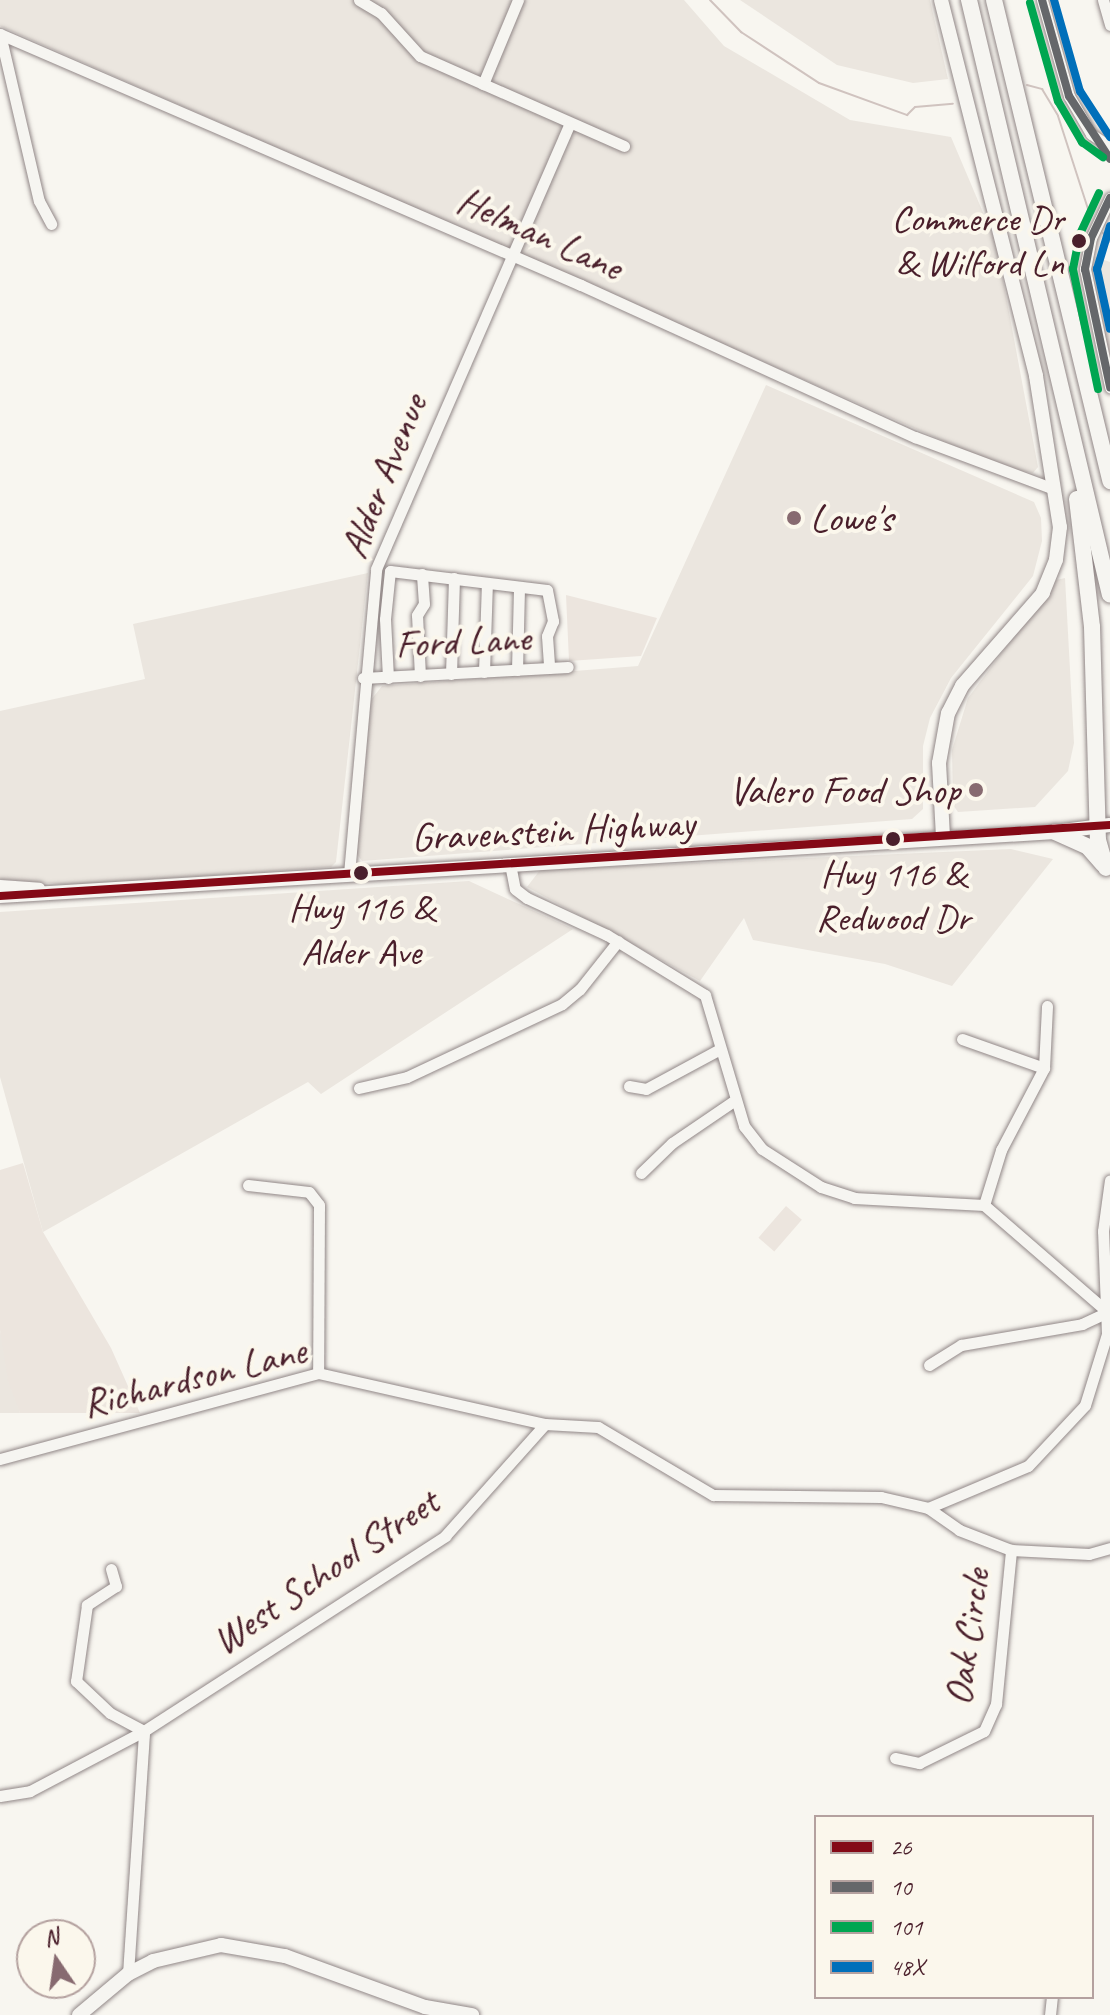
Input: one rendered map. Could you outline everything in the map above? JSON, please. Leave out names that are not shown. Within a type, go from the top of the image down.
[{"type":"highway","points":[[969,0],[1110,595]]},
{"type":"highway","points":[[994,0],[1110,481]]},
{"type":"highway","points":[[1062,399],[1089,588],[1108,872]]},
{"type":"highway","points":[[1091,400],[1110,459]]},
{"type":"highway","points":[[1055,832],[1088,847],[1108,872]]},
{"type":"main road","points":[[941,0],[1031,352],[1060,536],[1052,577],[1024,620],[962,686],[948,713],[939,763],[943,837]]},
{"type":"main road","name":"Gravenstein Highway","points":[[0,896],[1055,832],[1104,826]]},
{"type":"main road","points":[[79,2015],[128,1974],[199,1947],[241,1946],[285,1956],[425,2007],[472,2015]]},
{"type":"street","points":[[359,0],[381,13],[412,51],[569,125],[624,146]]},
{"type":"street","points":[[483,84],[518,0]]},
{"type":"street","points":[[1042,0],[1058,68],[1084,121],[1110,147]]},
{"type":"street","points":[[1103,0],[1110,25]]},
{"type":"street","points":[[0,34],[39,201],[51,224]]},
{"type":"street","name":"Helman Lane","points":[[0,34],[513,255],[915,437],[1054,489]]},
{"type":"street","name":"Alder Avenue","points":[[349,874],[363,678],[376,569],[569,125]]},
{"type":"street","points":[[1104,139],[1110,159]]},
{"type":"street","points":[[1110,198],[1086,279],[1110,384]]},
{"type":"street","points":[[388,678],[385,619],[390,571],[519,587],[551,594],[549,668]]},
{"type":"street","points":[[420,676],[417,615],[424,604],[422,574]]},
{"type":"street","points":[[451,674],[454,578]]},
{"type":"street","points":[[484,672],[487,583]]},
{"type":"street","points":[[517,670],[519,587]]},
{"type":"street","name":"Ford Lane","points":[[363,678],[568,667]]},
{"type":"street","points":[[510,864],[515,889],[527,898],[618,941],[705,995],[735,1100],[753,1139],[821,1187],[854,1198],[984,1205],[1108,1314]]},
{"type":"street","points":[[0,885],[87,891]]},
{"type":"street","points":[[359,1088],[407,1077],[562,1004],[580,989],[618,941]]},
{"type":"street","points":[[984,1205],[1001,1150],[1044,1068],[1047,1006]]},
{"type":"street","points":[[962,1039],[1044,1068]]},
{"type":"street","points":[[629,1086],[646,1089],[720,1049]]},
{"type":"street","points":[[641,1173],[672,1143],[735,1100]]},
{"type":"street","points":[[928,1508],[1028,1466],[1053,1444],[1085,1405],[1107,1334],[1106,1231],[1110,1180]]},
{"type":"street","points":[[248,1185],[309,1192],[319,1205],[318,1373]]},
{"type":"street","points":[[929,1365],[961,1345],[1082,1324],[1108,1314]]},
{"type":"street","name":"Richardson Lane","points":[[0,1459],[318,1373],[545,1424]]},
{"type":"street","points":[[545,1424],[598,1427],[713,1495],[881,1497],[928,1508],[959,1530],[1011,1550],[1089,1554],[1110,1548]]},
{"type":"street","name":"West School Street","points":[[0,1796],[30,1791],[144,1731],[445,1536],[545,1424]]},
{"type":"street","name":"Oak Circle","points":[[895,1758],[919,1763],[984,1731],[996,1704],[1011,1550]]},
{"type":"street","points":[[111,1569],[116,1586],[87,1605],[76,1681],[110,1713],[144,1731],[128,1974]]},
{"type":"shaded area","points":[[0,0],[684,0],[724,46],[850,120],[951,137],[996,243],[1038,467],[1033,473],[1005,468],[0,26]]},
{"type":"shaded area","points":[[740,0],[930,0],[948,79],[913,83],[837,65]]},
{"type":"shaded area","points":[[1087,254],[1110,262],[1110,355],[1091,286]]},
{"type":"shaded area","points":[[766,385],[1034,502],[1041,518],[1042,541],[1033,576],[951,678],[930,718],[923,746],[923,809],[912,819],[362,861],[356,853],[371,700],[382,686],[638,666]]},
{"type":"shaded area","points":[[368,573],[336,862],[331,867],[73,885],[0,879],[0,711],[145,679],[133,624]]},
{"type":"shaded area","points":[[1065,578],[1074,743],[1068,771],[1035,807],[958,812],[953,805],[952,750],[968,698],[1056,580]]},
{"type":"shaded area","points":[[566,595],[657,618],[641,656],[569,661]]},
{"type":"shaded area","points":[[1011,849],[1053,859],[952,986],[885,964],[753,940],[744,918],[700,981],[527,887],[540,870]]},
{"type":"shaded area","points":[[469,881],[573,929],[321,1094],[308,1082],[43,1232],[0,1077],[0,912]]},
{"type":"shaded area","points":[[23,1163],[43,1232],[111,1348],[140,1413],[20,1413],[8,1381],[0,1330],[0,1170]]},
{"type":"shaded area","points":[[786,1206],[802,1220],[774,1251],[758,1238]]},
{"type":"shaded area","points":[[0,1330],[20,1413],[0,1413]]},
{"type":"waterway","points":[[710,0],[741,32],[819,83],[907,115],[915,107],[953,104]]},
{"type":"waterway","points":[[1027,85],[1042,89],[1058,116],[1090,215]]},
{"type":"waterway","points":[[1103,233],[1110,242]]},
{"type":"transit line","name":"10","points":[[1042,0],[1069,96],[1110,159]]},
{"type":"transit line","name":"48X","points":[[1054,0],[1080,91],[1110,137]]},
{"type":"transit line","name":"101","points":[[1030,3],[1058,101],[1082,142],[1103,157]]},
{"type":"transit line","name":"101","points":[[1098,389],[1073,269],[1080,234],[1099,193]]},
{"type":"transit line","name":"10","points":[[1110,198],[1091,238],[1085,269],[1110,387]]},
{"type":"transit line","name":"48X","points":[[1110,226],[1097,269],[1110,329]]},
{"type":"transit line","name":"26","points":[[0,896],[1110,825]]},
{"type":"place","name":"Commerce Dr & Wilford Ln","points":[[1079,241]]},
{"type":"place","name":"Lowe's","points":[[794,518]]},
{"type":"place","name":"Valero Food Shop","points":[[976,790]]},
{"type":"place","name":"Hwy 116 & Redwood Dr","points":[[893,839]]},
{"type":"place","name":"Hwy 116 & Alder Ave","points":[[361,873]]}]
